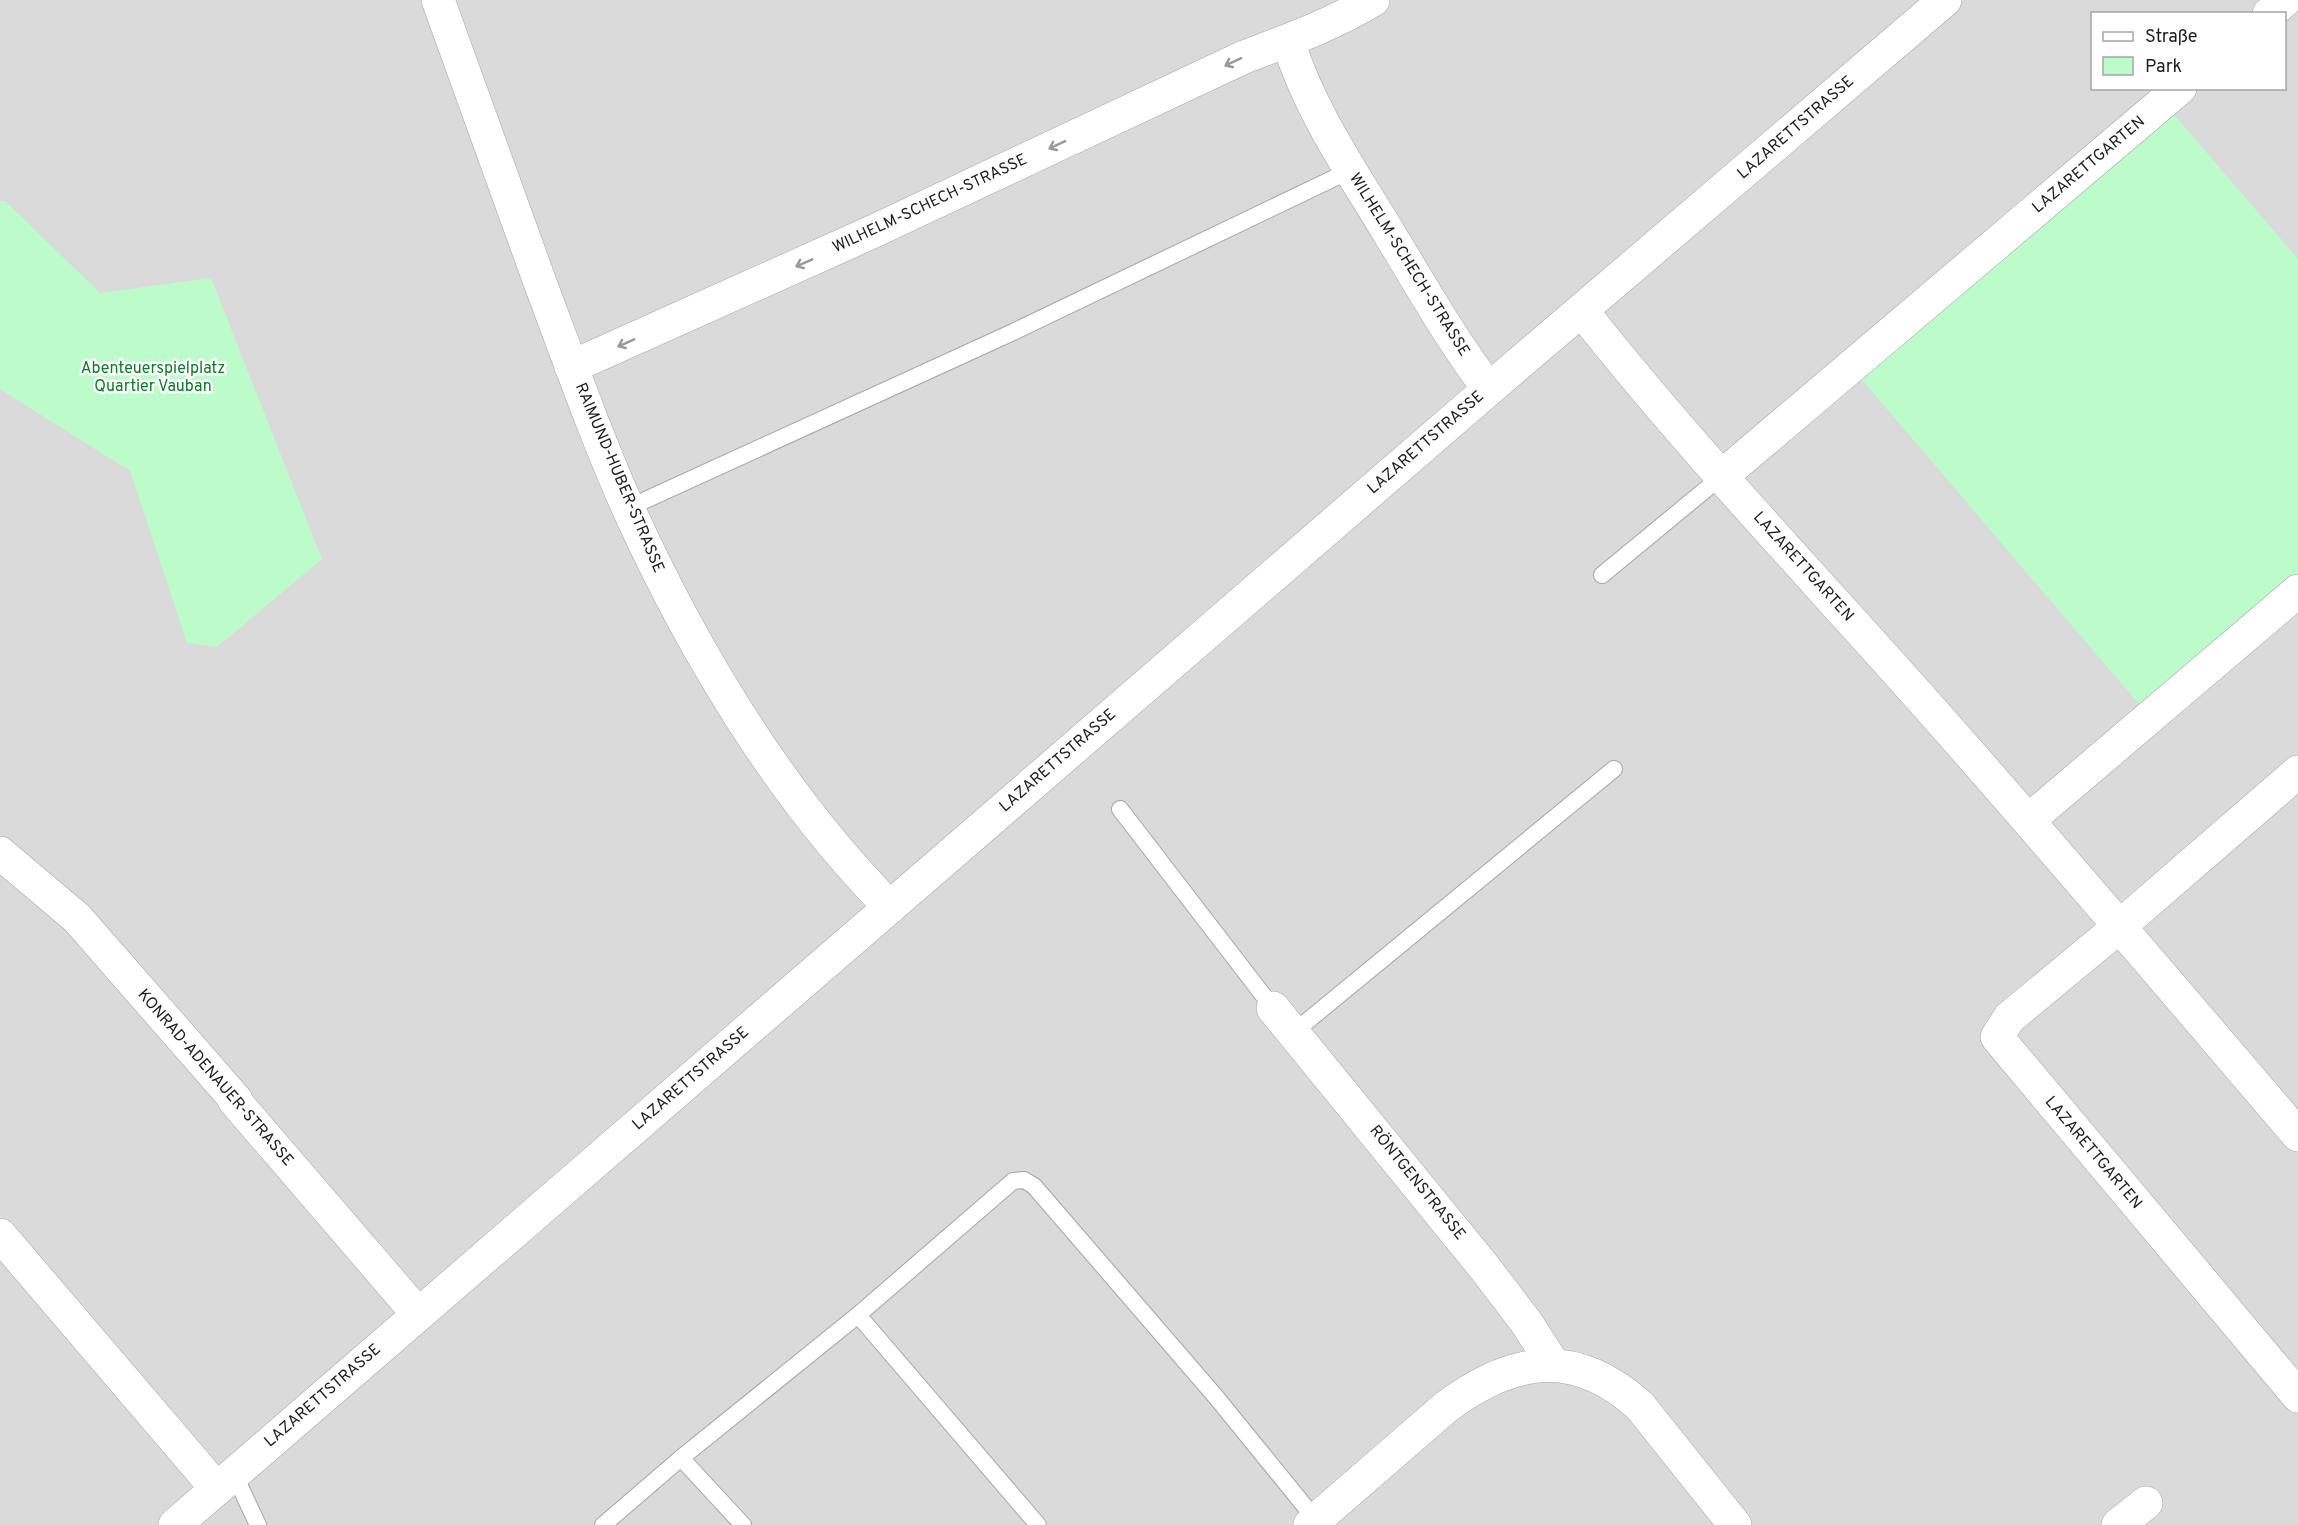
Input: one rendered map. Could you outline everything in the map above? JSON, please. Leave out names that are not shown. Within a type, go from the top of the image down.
[{"type":"street","name":"RAIMUND-HUBER-STRASSE","points":[[438,0],[571,367],[628,508],[678,609],[736,708],[798,798],[838,851],[890,907]]},
{"type":"street","name":"WILHELM-SCHECH-STRASSE","points":[[571,367],[872,232],[1242,58],[1288,41],[1372,0]]},
{"type":"street","name":"LAZARETTSTRASSE","points":[[175,1525],[1489,389],[1945,0]]},
{"type":"street","points":[[2271,12],[2285,0]]},
{"type":"street","name":"WILHELM-SCHECH-STRASSE","points":[[1288,41],[1301,80],[1351,170],[1455,342],[1489,389]]},
{"type":"street","name":"LAZARETTGARTEN","points":[[1722,476],[2178,90]]},
{"type":"street","name":"LAZARETTGARTEN","points":[[1582,311],[1631,372],[1722,476],[2029,820],[2298,1135]]},
{"type":"street","points":[[2029,820],[2298,591]]},
{"type":"street","name":"LAZARETTGARTEN","points":[[2298,772],[2120,926],[2009,1018],[1996,1037],[2298,1396]]},
{"type":"street","name":"KONRAD-ADENAUER-STRASSE","points":[[0,853],[77,918],[418,1314]]},
{"type":"street","name":"RÖNTGENSTRASSE","points":[[1273,1008],[1484,1267],[1526,1322],[1553,1364]]},
{"type":"street","points":[[0,1235],[225,1481]]},
{"type":"street","points":[[1313,1523],[1446,1407],[1469,1390],[1488,1380],[1518,1370],[1553,1364],[1580,1369],[1604,1378],[1623,1390],[1640,1406],[1735,1525]]},
{"type":"street","points":[[2118,1525],[2146,1503]]},
{"type":"lane","points":[[628,508],[1011,333],[1351,170]]},
{"type":"lane","points":[[1602,575],[1722,476]]},
{"type":"lane","points":[[1294,1032],[1614,769]]},
{"type":"lane","points":[[1120,809],[1273,1008]]},
{"type":"lane","points":[[603,1525],[681,1458],[858,1315],[1013,1181],[1024,1180],[1034,1186],[1216,1397],[1313,1523]]},
{"type":"lane","points":[[858,1315],[1038,1525]]},
{"type":"lane","points":[[681,1458],[743,1525]]},
{"type":"lane","points":[[225,1481],[258,1525]]},
{"type":"shaded area","points":[[0,0],[2298,0],[2298,1525],[0,1525]]},
{"type":"green space","points":[[2163,102],[2298,259],[2298,592],[2150,717],[1851,367]]},
{"type":"green space","name":"Abenteuerspielplatz Quartier Vauban","points":[[0,201],[5,201],[100,293],[211,278],[322,559],[217,647],[187,643],[130,471],[0,389]]}]
